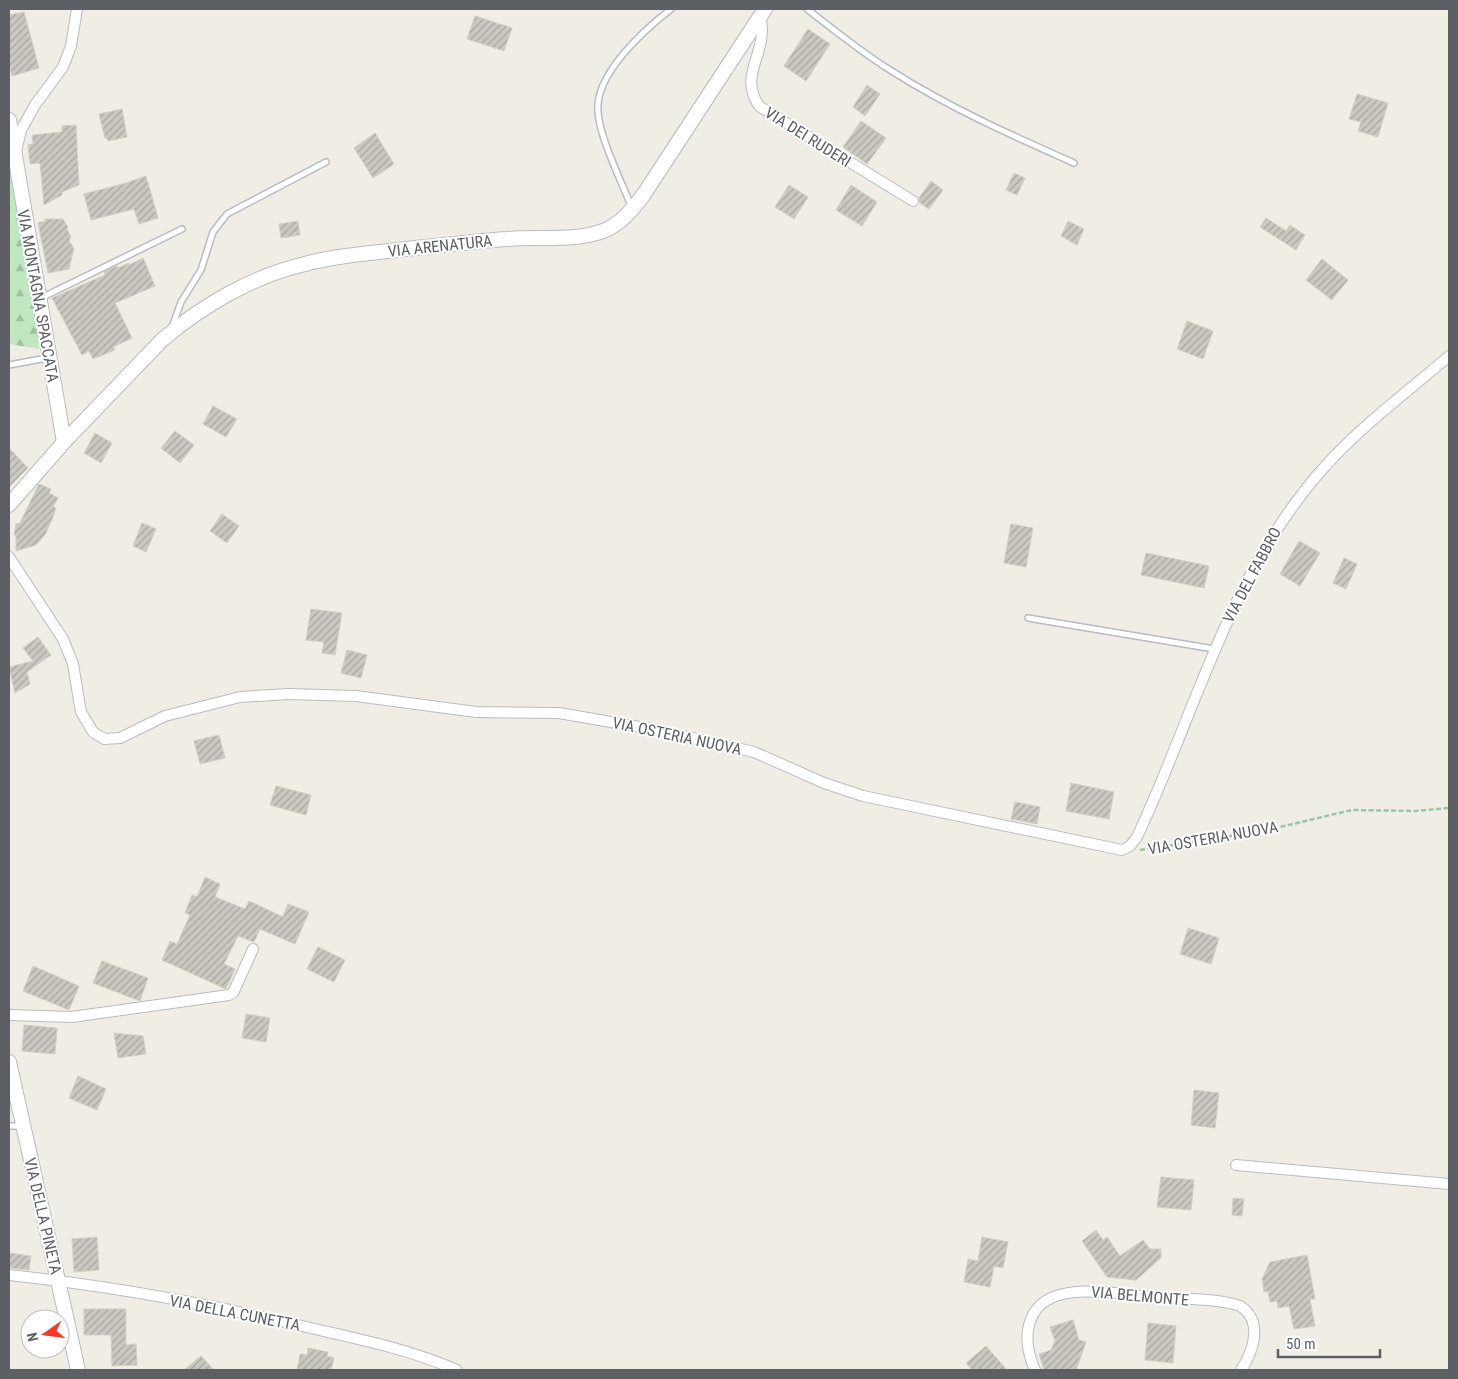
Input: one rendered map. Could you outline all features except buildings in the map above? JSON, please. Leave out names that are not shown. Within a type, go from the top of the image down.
[{"type":"street","points":[[15,157],[21,130],[35,105],[63,66],[71,46],[77,9]]},
{"type":"street","name":"VIA ARENATURA","points":[[64,442],[148,353],[170,333],[253,281],[294,267],[336,258],[500,239],[554,238],[592,234],[616,224],[632,209],[762,12]]},
{"type":"street","name":"VIA DEI RUDERI","points":[[762,12],[763,36],[751,74],[751,84],[755,100],[759,106],[913,201]]},
{"type":"street","name":"VIA MONTAGNA SPACCATA","points":[[9,120],[48,358],[64,442]]},
{"type":"street","name":"VIA DEL FABBRO","points":[[1130,846],[1139,833],[1214,649],[1268,541],[1311,482],[1364,426],[1449,356]]},
{"type":"street","points":[[9,505],[64,442]]},
{"type":"street","name":"VIA OSTERIA NUOVA","points":[[9,557],[63,639],[73,664],[81,712],[89,728],[104,739],[120,738],[152,721],[180,712],[240,697],[268,694],[356,696],[476,712],[559,713],[657,730],[736,747],[770,758],[834,787],[873,798],[1114,850],[1122,850],[1130,846]]},
{"type":"street","points":[[9,1015],[72,1017],[229,995],[233,993],[253,949]]},
{"type":"street","name":"VIA DELLA PINETA","points":[[9,1062],[16,1126],[57,1280],[78,1370]]},
{"type":"street","points":[[1236,1166],[1449,1184]]},
{"type":"street","name":"VIA DELLA CUNETTA","points":[[9,1275],[57,1280],[253,1314],[395,1348],[457,1370]]},
{"type":"street","name":"VIA BELMONTE","points":[[1035,1370],[1027,1340],[1029,1323],[1034,1312],[1047,1299],[1064,1293],[1075,1292],[1240,1306],[1250,1319],[1254,1340],[1252,1353],[1241,1370]]},
{"type":"lane","points":[[632,209],[600,126],[598,98],[606,77],[628,50],[671,9]]},
{"type":"lane","points":[[807,9],[859,50],[904,79],[991,126],[1074,163]]},
{"type":"lane","points":[[170,333],[181,302],[201,270],[210,238],[219,222],[227,214],[326,162]]},
{"type":"lane","points":[[38,299],[182,228]]},
{"type":"lane","points":[[9,365],[48,358]]},
{"type":"lane","points":[[1028,618],[1214,649]]},
{"type":"path","name":"VIA OSTERIA NUOVA","points":[[1130,846],[1140,850],[1151,850],[1274,828],[1352,810],[1416,811],[1449,808]]},
{"type":"green space","points":[[9,120],[46,350],[9,344]]}]
